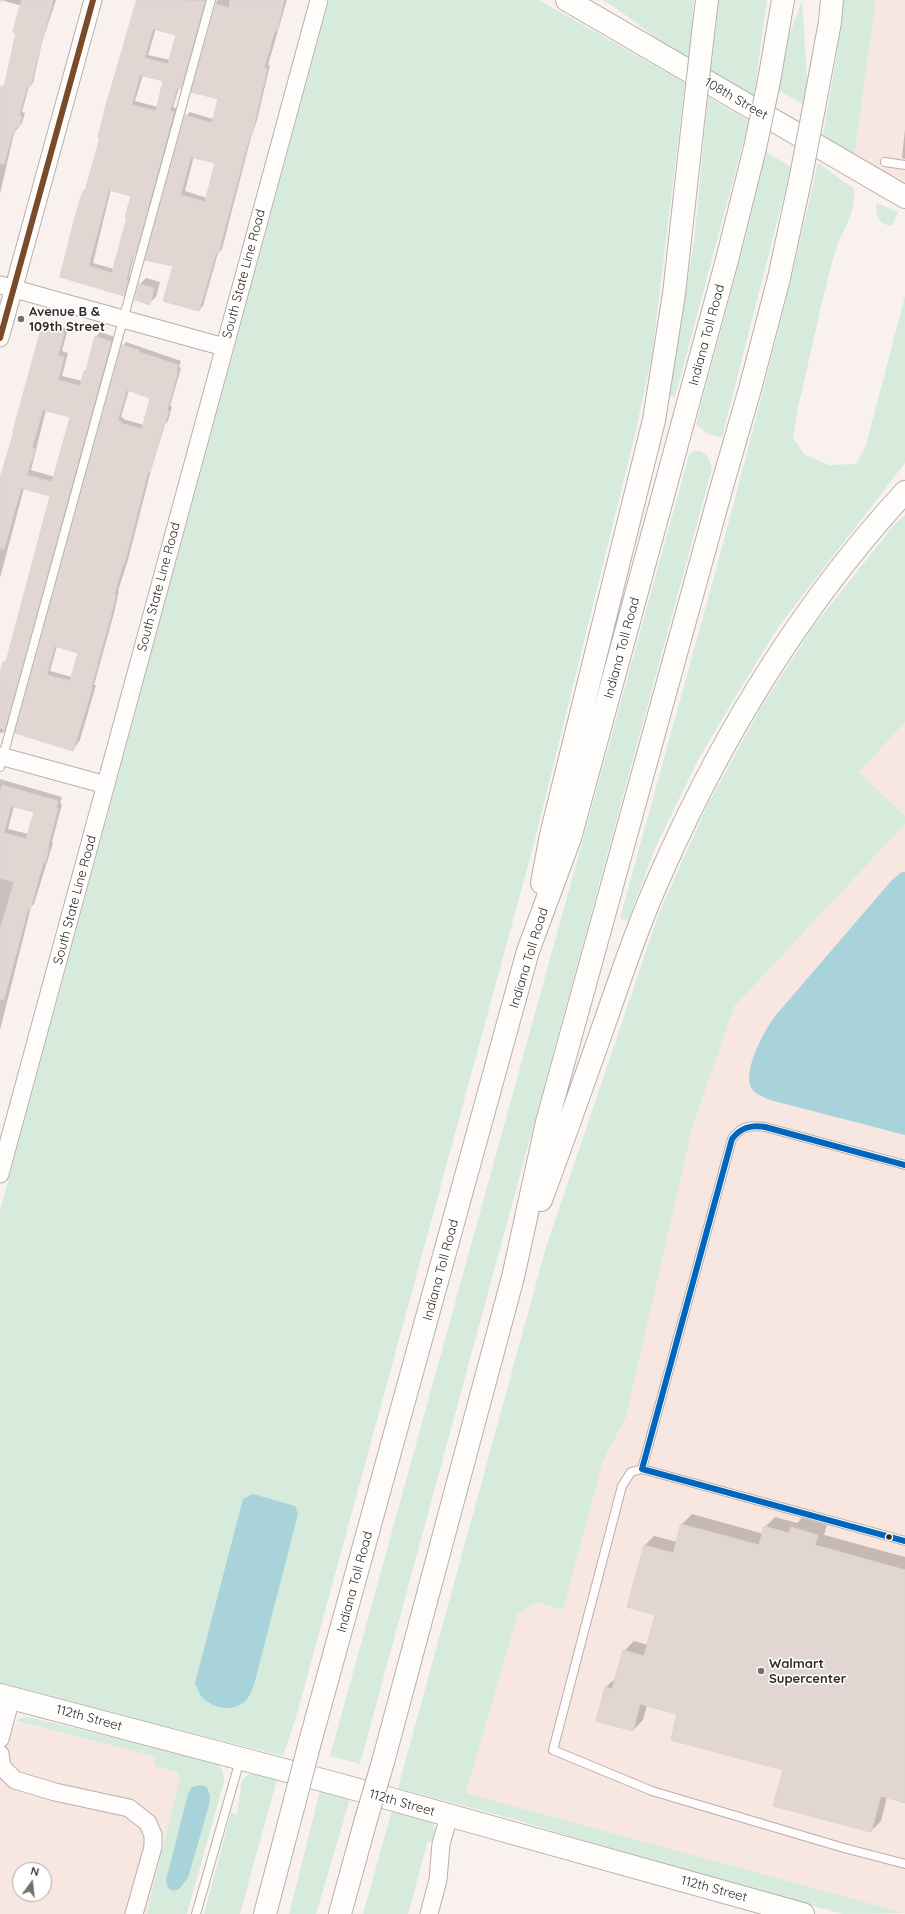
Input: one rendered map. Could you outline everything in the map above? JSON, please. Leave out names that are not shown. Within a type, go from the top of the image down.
[{"type":"main road","name":"108th Street","points":[[567,0],[905,197]]},
{"type":"main road","points":[[528,951],[551,835],[654,420],[665,363],[707,0]]},
{"type":"main road","name":"Indiana Toll Road","points":[[265,1914],[310,1742],[528,951],[570,838],[723,275],[755,148],[769,81],[783,0]]},
{"type":"main road","points":[[340,1914],[383,1762],[514,1276],[547,1122],[752,381],[779,278],[814,108],[830,22],[832,0]]},
{"type":"main road","points":[[514,1276],[624,969],[663,868],[708,773],[763,678],[812,604],[873,526],[905,492]]},
{"type":"main road","name":"112th Street","points":[[5,1696],[449,1816],[803,1914]]},
{"type":"street","points":[[0,338],[7,287],[93,0]]},
{"type":"street","name":"South State Line Road","points":[[0,1174],[319,0]]},
{"type":"street","points":[[7,287],[224,346]]},
{"type":"street","points":[[1,760],[106,785]]},
{"type":"street","points":[[0,1739],[5,1696]]},
{"type":"street","points":[[0,1754],[2,1767],[15,1780],[54,1792],[129,1808],[148,1823],[153,1835],[153,1847],[134,1914]]},
{"type":"street","points":[[428,1914],[438,1880],[441,1844],[449,1816]]},
{"type":"lane","points":[[1,760],[211,0]]},
{"type":"lane","points":[[885,162],[905,165]]},
{"type":"lane","points":[[642,1469],[732,1139],[738,1131],[744,1127],[765,1127],[905,1164]]},
{"type":"lane","points":[[905,1541],[642,1469],[631,1472],[622,1486],[553,1750],[652,1791],[844,1848],[905,1864]]},
{"type":"lane","points":[[196,1914],[240,1759]]},
{"type":"shaded area","points":[[876,0],[905,0],[905,181],[854,156]]},
{"type":"shaded area","points":[[905,722],[905,816],[859,772]]},
{"type":"shaded area","points":[[905,824],[905,1913],[466,1793],[518,1614],[537,1602],[563,1610],[603,1461],[626,1417],[692,1129],[734,1007]]},
{"type":"shaded area","points":[[0,1718],[155,1757],[155,1766],[177,1772],[180,1777],[147,1914],[0,1914]]},
{"type":"green space","points":[[329,0],[539,0],[685,83],[652,355],[634,439],[533,847],[297,1714],[283,1756],[184,1731],[151,1726],[0,1685],[0,1211]]},
{"type":"green space","points":[[602,0],[694,0],[689,58],[660,41],[616,8]]},
{"type":"green space","points":[[719,0],[767,0],[754,96],[711,70]]},
{"type":"green space","points":[[802,0],[807,78],[803,104],[779,91],[788,39]]},
{"type":"green space","points":[[843,0],[876,0],[854,156],[822,141],[839,42]]},
{"type":"green space","points":[[708,97],[749,121],[675,397],[669,395],[694,242]]},
{"type":"green space","points":[[766,152],[791,167],[722,437],[718,437],[708,434],[696,424],[746,236]]},
{"type":"green space","points":[[818,163],[854,189],[854,197],[851,213],[835,252],[797,412],[793,438],[804,454],[829,465],[856,464],[866,445],[905,296],[905,463],[779,626],[737,694],[699,758],[655,848],[628,921],[620,918],[698,636],[773,353]]},
{"type":"green space","points":[[877,203],[898,212],[892,226],[884,224],[878,219],[876,212]]},
{"type":"green space","points":[[694,451],[701,451],[708,457],[712,468],[360,1764],[330,1756],[689,455]]},
{"type":"green space","points":[[905,515],[905,722],[859,772],[905,816],[905,824],[734,1007],[692,1129],[626,1417],[603,1461],[563,1610],[537,1602],[518,1614],[466,1793],[905,1913],[843,1914],[673,1867],[513,1819],[398,1788],[546,1247],[659,913],[707,806],[760,709],[813,627],[894,525]]},
{"type":"green space","points":[[28,1717],[216,1762],[223,1770],[224,1781],[187,1914],[147,1914],[180,1777],[177,1772],[155,1766],[155,1757],[16,1721],[20,1718]]},
{"type":"green space","points":[[251,1773],[277,1779],[240,1914],[204,1914],[231,1813],[237,1814],[242,1780]]},
{"type":"green space","points":[[320,1791],[350,1799],[316,1914],[289,1914]]},
{"type":"green space","points":[[392,1810],[430,1820],[434,1824],[435,1843],[428,1841],[408,1914],[363,1914]]},
{"type":"water","points":[[902,872],[905,872],[905,1135],[770,1100],[758,1094],[752,1089],[749,1082],[750,1072],[756,1051],[771,1022],[892,880]]},
{"type":"water","points":[[253,1494],[295,1506],[298,1514],[254,1685],[249,1696],[243,1703],[231,1708],[224,1708],[218,1707],[206,1701],[201,1696],[195,1683],[243,1499]]},
{"type":"water","points":[[200,1785],[207,1787],[210,1796],[209,1805],[188,1878],[179,1889],[173,1891],[168,1888],[166,1880],[188,1794],[192,1787]]},
{"type":"building","points":[[22,0],[53,0],[30,87],[27,87],[19,116],[22,116],[19,127],[16,127],[14,135],[12,134],[4,164],[0,163],[0,86],[4,87],[16,33],[13,32]]},
{"type":"building","points":[[137,0],[205,1],[181,89],[177,88],[170,111],[174,112],[135,257],[132,256],[124,296],[60,277],[75,217],[83,191],[85,191],[100,138],[98,138]],"holes":[[[153,29],[176,35],[168,64],[145,58]],[[140,75],[163,81],[156,111],[132,105]],[[109,190],[131,196],[112,273],[89,266]]]},
{"type":"building","points":[[230,0],[284,0],[277,31],[275,30],[264,68],[267,69],[254,125],[248,142],[218,254],[216,253],[199,311],[163,301],[173,266],[145,260],[185,115],[212,123],[218,99],[191,92],[216,4],[229,8]],"holes":[[[191,157],[215,163],[205,202],[181,195]]]},
{"type":"building","points":[[139,284],[154,288],[150,305],[135,300]]},
{"type":"building","points":[[42,327],[64,333],[58,356],[64,357],[58,380],[80,386],[84,371],[86,371],[95,336],[111,342],[5,730],[0,728],[0,674],[3,662],[6,662],[50,496],[21,488],[4,549],[0,548],[0,478]],"holes":[[[43,410],[70,417],[52,482],[27,475],[35,449],[32,448]]]},
{"type":"building","points":[[122,345],[139,350],[139,352],[178,365],[176,371],[178,371],[167,410],[169,411],[163,426],[150,473],[148,472],[124,565],[123,564],[114,595],[116,595],[91,688],[92,689],[73,751],[15,733]],"holes":[[[127,390],[150,398],[142,429],[120,423],[121,421],[118,421]],[[55,646],[78,653],[70,681],[47,675]]]},
{"type":"building","points":[[2,785],[58,801],[56,808],[58,808],[45,863],[43,863],[30,910],[28,909],[4,999],[0,999],[0,930],[14,882],[0,878],[0,794]],"holes":[[[11,806],[34,812],[26,839],[4,833]]]},
{"type":"building","name":"Walmart Supercenter","points":[[681,1524],[759,1545],[764,1526],[789,1533],[791,1527],[818,1535],[815,1545],[905,1570],[905,1803],[881,1796],[871,1832],[773,1806],[783,1770],[671,1740],[677,1714],[640,1704],[633,1731],[596,1721],[605,1687],[612,1689],[623,1650],[644,1656],[655,1615],[627,1607],[644,1545],[673,1553]]},
{"type":"transit line","points":[[0,338],[93,0]]},
{"type":"transit line","points":[[905,1165],[765,1127],[755,1126],[743,1129],[735,1135],[732,1139],[642,1469],[905,1541]]},
{"type":"place","name":"Avenue B & 109th Street","points":[[21,319]]},
{"type":"place","name":"Walmart Supercenter","points":[[761,1671]]}]
